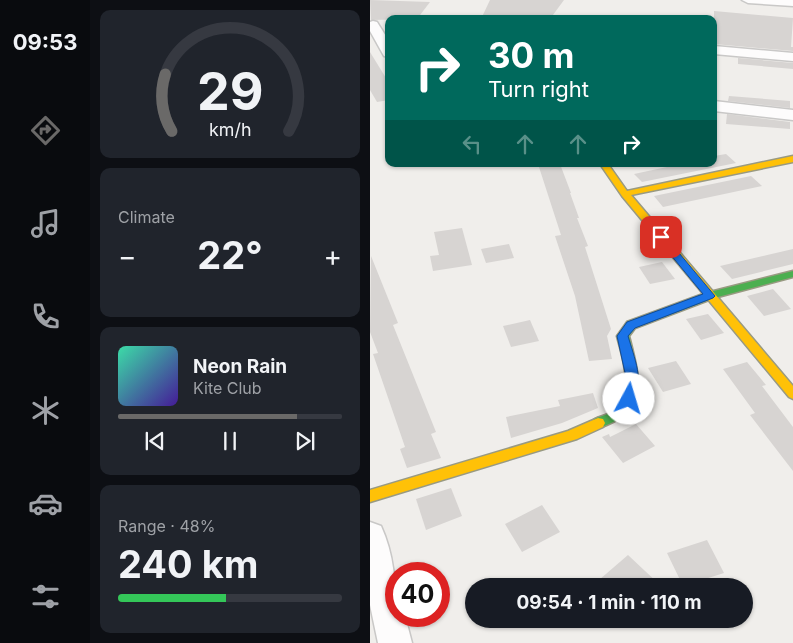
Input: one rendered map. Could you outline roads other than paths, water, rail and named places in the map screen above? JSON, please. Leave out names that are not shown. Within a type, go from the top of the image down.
[{"type":"street","points":[[748,0],[793,3]]},
{"type":"street","points":[[372,25],[385,25]]},
{"type":"street","points":[[372,25],[385,46]]},
{"type":"street","points":[[717,50],[793,57]]},
{"type":"street","points":[[717,106],[793,115]]},
{"type":"street","points":[[625,194],[793,159]]},
{"type":"street","points":[[606,167],[625,194],[793,394]]},
{"type":"street","points":[[370,496],[572,434],[619,414],[629,399],[633,382],[622,336],[631,325],[710,296],[793,274]]},
{"type":"street","points":[[370,535],[395,643]]}]
